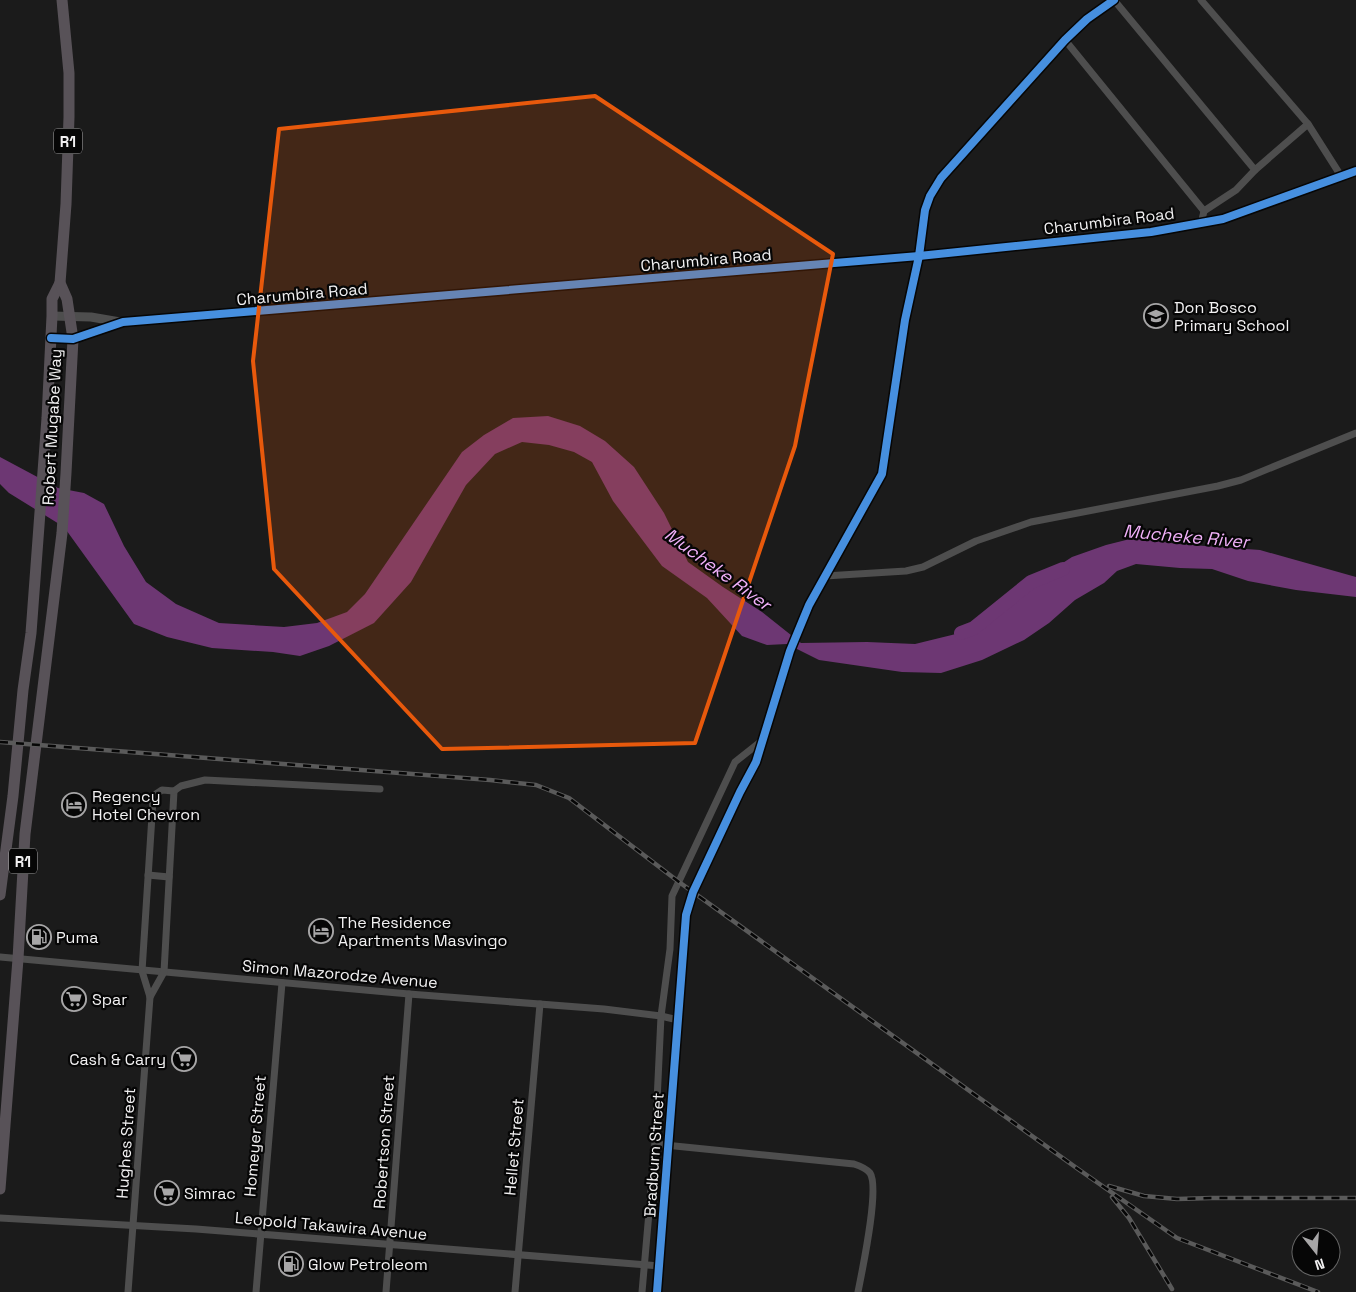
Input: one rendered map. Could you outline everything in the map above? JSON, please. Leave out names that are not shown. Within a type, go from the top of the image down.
[{"type":"highway","name":"R1","points":[[60,283],[66,204],[69,116],[69,73],[62,0]]},
{"type":"highway","name":"Robert Mugabe Way","points":[[0,1189],[18,959],[24,834],[62,534],[73,339],[67,299],[60,283]]},
{"type":"highway","name":"Robert Mugabe Way","points":[[0,895],[31,633],[44,468],[52,300],[60,283]]},
{"type":"street","points":[[919,256],[925,210],[930,196],[942,178],[1065,40],[1087,19],[1114,0],[1255,170]]},
{"type":"street","points":[[1201,0],[1308,124],[1341,176]]},
{"type":"street","points":[[1065,40],[1204,211]]},
{"type":"street","points":[[1201,224],[1204,211],[1236,190],[1255,170],[1308,124]]},
{"type":"street","name":"Charumbira Road","points":[[52,316],[70,316],[123,322],[919,256],[1151,232],[1223,219],[1356,171]]},
{"type":"street","name":"Bradburn Street","points":[[658,1292],[686,914],[693,892],[756,762],[790,651],[809,605],[882,474],[905,320],[919,256]]},
{"type":"street","name":"Charumbira Road","points":[[51,338],[73,339],[123,322]]},
{"type":"street","points":[[825,576],[906,571],[923,567],[976,541],[1031,522],[1241,480],[1356,433]]},
{"type":"street","name":"Bradburn Street","points":[[642,1292],[655,1144],[661,1016],[670,950],[672,896],[735,762],[764,739]]},
{"type":"street","points":[[150,997],[142,971],[153,800],[156,794],[162,790],[174,791],[181,786],[205,780],[380,789]]},
{"type":"street","points":[[150,997],[164,972],[174,791]]},
{"type":"street","points":[[148,875],[169,877]]},
{"type":"street","name":"Simon Mazorodze Avenue","points":[[0,957],[409,994],[604,1009],[678,1020]]},
{"type":"street","name":"Homeyer Street","points":[[256,1292],[282,983]]},
{"type":"street","name":"Robertson Street","points":[[386,1292],[409,994]]},
{"type":"street","name":"Hughes Street","points":[[128,1292],[150,997]]},
{"type":"street","name":"Hellet Street","points":[[515,1292],[540,1004]]},
{"type":"street","points":[[655,1144],[854,1164],[865,1168],[871,1174],[874,1184],[873,1203],[858,1292]]},
{"type":"street","name":"Leopold Takawira Avenue","points":[[0,1218],[260,1234],[660,1266]]},
{"type":"highlighted area","points":[[595,96],[833,254],[795,446],[695,743],[442,749],[274,569],[253,361],[279,129]]},
{"type":"shaded area","points":[[548,416],[580,426],[605,441],[634,467],[664,513],[688,562],[762,612],[801,643],[867,642],[915,644],[964,632],[996,616],[1055,568],[1072,557],[1106,545],[1134,538],[1178,544],[1260,550],[1356,577],[1356,597],[1296,590],[1248,581],[1212,569],[1136,564],[1117,571],[1104,583],[1075,600],[1049,623],[1024,640],[982,660],[941,673],[902,672],[819,660],[787,644],[767,645],[742,636],[707,598],[662,566],[613,501],[592,462],[574,452],[549,445],[522,442],[495,454],[466,485],[411,582],[374,623],[329,646],[300,656],[273,652],[212,648],[167,637],[134,624],[64,527],[9,493],[0,484],[0,457],[58,488],[84,493],[104,504],[124,546],[146,582],[176,604],[219,623],[284,627],[317,623],[347,612],[365,594],[462,452],[484,435],[513,418]]},
{"type":"waterway","name":"Mucheke River","points":[[961,633],[974,628],[1031,582],[1063,569]]},
{"type":"railway","points":[[0,742],[490,780],[536,785],[569,798],[679,882],[1177,1238],[1318,1292]]},
{"type":"railway","points":[[1109,1186],[1144,1196],[1177,1199],[1356,1198]]},
{"type":"railway","points":[[1112,1197],[1129,1218],[1172,1289]]},
{"type":"cycle path","points":[[657,1292],[686,915],[693,892],[756,762],[790,651],[809,605],[882,474],[905,320],[919,256],[925,210],[930,196],[941,178],[1065,40],[1087,19],[1114,0]]},
{"type":"cycle path","points":[[51,338],[73,339],[123,322],[919,256],[1151,232],[1223,219],[1356,171]]},
{"type":"place","name":"Don Bosco Primary School","points":[[1156,316]]},
{"type":"place","name":"Regency Hotel Chevron","points":[[74,805]]},
{"type":"place","name":"The Residence Apartments Masvingo","points":[[321,931]]},
{"type":"place","name":"Puma","points":[[39,937]]},
{"type":"place","name":"Spar","points":[[74,999]]},
{"type":"place","name":"Cash & Carry","points":[[184,1059]]},
{"type":"place","name":"Simrac","points":[[167,1193]]},
{"type":"place","name":"Glow Petroleom","points":[[291,1264]]}]
